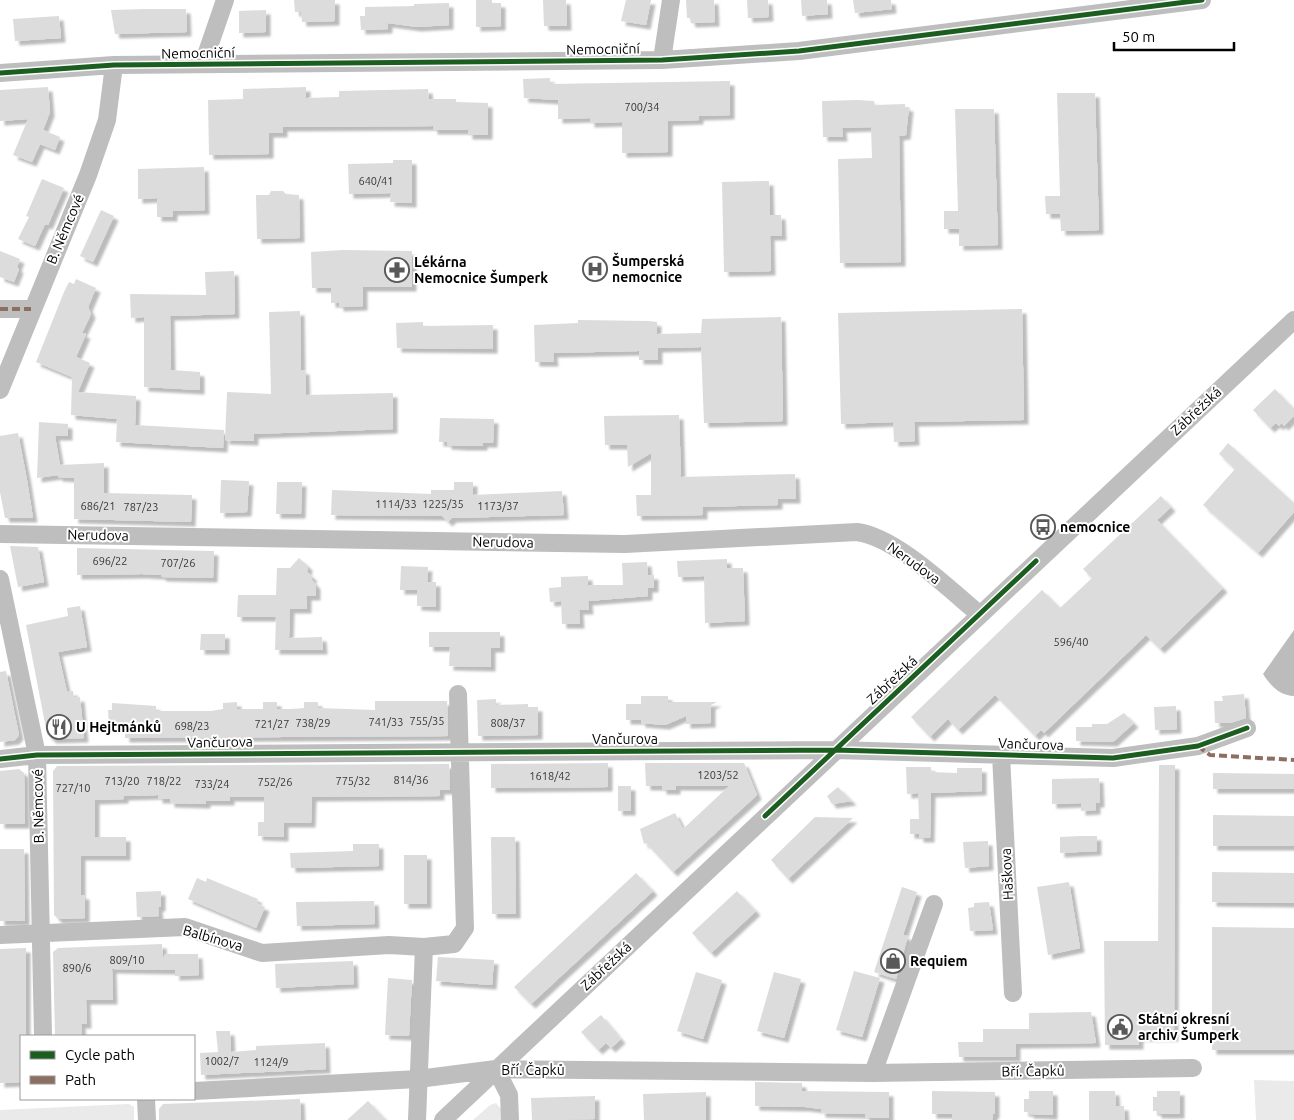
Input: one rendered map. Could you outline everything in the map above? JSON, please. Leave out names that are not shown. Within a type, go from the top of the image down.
[{"type":"street","points":[[203,64],[225,0]]},
{"type":"street","points":[[662,60],[671,0]]},
{"type":"street","name":"Nemocniční","points":[[0,73],[114,65],[662,60],[799,51],[1202,0]]},
{"type":"street","name":"B. Němcové","points":[[0,390],[88,175],[107,120],[114,65]]},
{"type":"street","points":[[0,309],[32,310]]},
{"type":"street","name":"Zábřežská","points":[[443,1120],[979,614],[1294,320]]},
{"type":"street","name":"Nerudova","points":[[0,534],[625,544],[857,532],[869,534],[901,552],[979,614]]},
{"type":"street","name":"B. Němcové","points":[[0,579],[37,755],[43,1035]]},
{"type":"street","name":"Balbínova","points":[[0,935],[185,927],[262,953],[389,945],[424,947],[454,944],[465,928],[458,694]]},
{"type":"street","name":"Vančurova","points":[[0,759],[37,755],[835,750],[1112,758],[1198,746],[1247,728]]},
{"type":"street","name":"Haškova","points":[[1001,755],[1013,992]]},
{"type":"street","points":[[873,1072],[934,904]]},
{"type":"street","points":[[416,1120],[424,947]]},
{"type":"street","name":"Bří. Čapků","points":[[195,1091],[418,1079],[496,1069],[873,1072],[1193,1068]]},
{"type":"street","points":[[496,1069],[509,1096],[510,1120]]},
{"type":"street","points":[[146,1100],[147,1120]]},
{"type":"shaded area","points":[[1294,630],[1294,696],[1284,694],[1276,689],[1263,674]]},
{"type":"shaded area","points":[[1254,1080],[1294,1081],[1294,1120],[1256,1120]]},
{"type":"shaded area","points":[[496,1103],[504,1113],[506,1120],[473,1120],[490,1105]]},
{"type":"shaded area","points":[[129,1104],[134,1107],[134,1120],[0,1120],[0,1110]]},
{"type":"building","points":[[294,0],[335,0],[335,21],[302,22],[301,12],[295,12]]},
{"type":"building","points":[[476,0],[492,0],[492,3],[501,3],[501,26],[476,27]]},
{"type":"building","points":[[543,0],[566,0],[567,26],[544,26]]},
{"type":"building","points":[[626,0],[651,0],[646,25],[621,21]]},
{"type":"building","points":[[686,0],[714,0],[715,22],[691,23],[690,18],[687,18]]},
{"type":"building","points":[[747,0],[768,0],[769,17],[748,18]]},
{"type":"building","points":[[801,0],[827,0],[828,14],[802,16]]},
{"type":"building","points":[[853,0],[891,0],[892,9],[855,13]]},
{"type":"building","points":[[449,3],[449,25],[417,27],[388,23],[388,29],[361,30],[360,16],[365,16],[365,7]]},
{"type":"building","points":[[186,9],[187,32],[115,34],[111,10]]},
{"type":"building","points":[[266,10],[266,32],[239,33],[239,11]]},
{"type":"building","points":[[59,16],[61,38],[15,41],[13,19]]},
{"type":"building","points":[[550,78],[550,84],[730,81],[730,115],[699,116],[699,120],[668,121],[668,152],[622,153],[622,122],[590,123],[590,118],[558,119],[558,100],[524,98],[523,79]]},
{"type":"building","points":[[48,87],[50,112],[43,130],[60,137],[55,150],[40,144],[32,162],[13,155],[28,119],[0,121],[0,90]]},
{"type":"building","points":[[306,87],[306,98],[339,97],[339,91],[428,89],[429,99],[456,99],[456,102],[488,103],[488,135],[468,135],[468,130],[433,130],[433,126],[283,127],[283,133],[269,133],[269,154],[209,155],[208,100],[243,99],[243,89]]},
{"type":"building","points":[[1057,93],[1095,93],[1099,230],[1061,231],[1060,214],[1046,214],[1045,196],[1060,196]]},
{"type":"building","points":[[822,101],[874,101],[875,105],[905,104],[905,107],[909,107],[906,135],[899,136],[901,262],[840,263],[838,159],[872,158],[871,127],[842,128],[843,137],[823,137]]},
{"type":"building","points":[[955,109],[994,109],[998,245],[959,246],[959,229],[944,229],[944,211],[958,211]]},
{"type":"building","points":[[393,160],[412,160],[412,203],[390,202],[391,193],[349,194],[348,164],[393,163]]},
{"type":"building","points":[[204,167],[205,210],[173,211],[173,217],[157,217],[157,198],[138,199],[138,169]]},
{"type":"building","points":[[42,179],[64,188],[48,225],[45,224],[35,246],[18,239],[29,217],[26,216]]},
{"type":"building","points":[[769,181],[770,215],[781,215],[782,236],[770,236],[771,271],[724,272],[722,182]]},
{"type":"building","points":[[271,191],[283,191],[286,194],[299,195],[300,238],[257,239],[256,195],[269,195]]},
{"type":"building","points":[[101,210],[114,216],[93,262],[80,256]]},
{"type":"building","points":[[343,250],[412,251],[412,287],[363,287],[363,306],[339,307],[339,303],[331,303],[331,288],[312,288],[311,252]]},
{"type":"building","points":[[0,251],[20,259],[17,267],[19,269],[14,282],[0,277]]},
{"type":"building","points":[[234,271],[235,314],[170,316],[171,370],[200,372],[200,390],[144,387],[144,317],[131,318],[130,294],[206,295],[205,272]]},
{"type":"building","points":[[76,279],[96,288],[88,307],[91,314],[82,333],[86,334],[76,357],[90,363],[78,392],[136,396],[135,425],[224,430],[223,448],[116,442],[117,419],[71,415],[72,377],[36,362],[64,292],[69,282],[74,284]]},
{"type":"building","points":[[1022,309],[1024,420],[914,422],[915,441],[894,442],[893,422],[841,424],[838,313]]},
{"type":"building","points":[[300,311],[301,370],[305,370],[306,395],[393,393],[393,429],[254,434],[254,441],[225,440],[227,392],[271,394],[269,312]]},
{"type":"building","points":[[781,317],[783,421],[704,423],[701,347],[658,348],[658,360],[639,360],[639,351],[553,353],[554,362],[535,362],[534,325],[578,323],[578,320],[649,321],[657,322],[657,334],[701,333],[702,319]]},
{"type":"building","points":[[423,322],[423,326],[493,325],[493,349],[397,348],[396,323]]},
{"type":"building","points":[[1275,389],[1294,409],[1294,416],[1284,426],[1281,423],[1279,426],[1276,423],[1270,428],[1253,410]]},
{"type":"building","points":[[679,415],[681,477],[795,474],[796,499],[778,499],[778,505],[703,507],[703,515],[637,516],[636,495],[651,495],[651,453],[628,467],[627,445],[605,445],[604,416]]},
{"type":"building","points":[[440,418],[494,419],[493,443],[483,443],[483,446],[463,446],[447,445],[447,442],[439,442]]},
{"type":"building","points":[[39,422],[68,424],[68,436],[55,436],[60,465],[104,463],[104,493],[192,495],[191,522],[74,519],[74,478],[58,477],[58,475],[37,478]]},
{"type":"building","points":[[18,433],[33,518],[5,518],[0,492],[0,436]]},
{"type":"building","points":[[1228,443],[1294,503],[1294,512],[1258,553],[1203,505],[1235,469],[1219,454]]},
{"type":"building","points":[[221,480],[249,481],[247,512],[220,513]]},
{"type":"building","points":[[277,482],[302,482],[301,514],[276,514]]},
{"type":"building","points":[[454,482],[473,482],[473,495],[562,491],[564,515],[452,518],[448,522],[442,516],[331,515],[332,490],[431,494],[431,490],[454,490]]},
{"type":"building","points":[[1161,496],[1171,507],[1157,520],[1223,588],[1160,649],[1146,635],[1044,733],[1041,730],[1035,736],[995,695],[958,730],[948,719],[930,737],[911,717],[1042,590],[1060,608],[1092,578],[1083,569]]},
{"type":"building","points":[[10,546],[38,547],[44,582],[18,587]]},
{"type":"building","points":[[77,548],[214,551],[213,578],[162,577],[161,575],[142,574],[77,575]]},
{"type":"building","points":[[299,558],[308,566],[307,572],[313,577],[311,579],[316,585],[316,596],[307,596],[307,609],[290,609],[289,638],[322,637],[323,650],[275,650],[276,617],[237,617],[238,595],[276,595],[277,568],[290,568]]},
{"type":"building","points":[[727,559],[727,568],[743,568],[745,621],[705,623],[704,576],[678,577],[677,561]]},
{"type":"building","points":[[647,562],[648,575],[654,575],[654,588],[648,588],[648,596],[588,601],[589,610],[579,610],[580,624],[562,624],[561,601],[550,602],[549,588],[561,587],[561,577],[588,576],[588,585],[623,585],[622,563]]},
{"type":"building","points":[[401,566],[428,567],[427,582],[436,582],[436,607],[417,606],[417,590],[400,590]]},
{"type":"building","points":[[80,606],[87,647],[58,652],[67,692],[73,691],[74,698],[80,697],[84,738],[52,739],[47,734],[26,625],[68,616],[67,608]]},
{"type":"building","points":[[429,632],[500,632],[500,648],[491,648],[491,667],[449,666],[450,647],[429,647]]},
{"type":"building","points":[[201,634],[225,634],[225,650],[200,650]]},
{"type":"building","points":[[6,671],[19,735],[15,740],[0,742],[0,672]]},
{"type":"building","points":[[1244,694],[1246,718],[1230,723],[1215,723],[1214,701],[1223,701],[1222,696]]},
{"type":"building","points":[[641,696],[668,696],[668,702],[717,702],[711,705],[711,723],[686,724],[686,716],[665,725],[641,723],[641,720],[626,720],[626,704],[641,704]]},
{"type":"building","points":[[496,699],[496,705],[528,704],[528,707],[538,707],[538,735],[478,736],[477,700]]},
{"type":"building","points":[[375,701],[447,701],[448,736],[125,738],[125,727],[109,727],[108,710],[112,710],[112,703],[156,706],[156,711],[211,711],[223,709],[223,703],[237,702],[237,709],[263,709],[263,702],[277,702],[277,709],[304,708],[304,702],[318,702],[318,708],[375,710]]},
{"type":"building","points":[[1176,706],[1177,729],[1155,730],[1154,707]]},
{"type":"building","points":[[1124,713],[1134,723],[1113,742],[1076,741],[1076,727],[1092,727],[1092,724],[1107,724]]},
{"type":"building","points":[[608,763],[608,787],[491,788],[491,764]]},
{"type":"building","points":[[645,763],[744,763],[757,795],[673,872],[646,843],[644,844],[640,829],[675,813],[683,829],[729,786],[676,786],[676,790],[662,790],[662,786],[646,786]]},
{"type":"building","points":[[449,764],[450,790],[440,790],[440,796],[312,797],[311,823],[284,823],[284,837],[258,836],[258,822],[264,822],[264,797],[230,797],[230,801],[206,801],[206,804],[170,803],[170,799],[158,799],[158,795],[124,796],[124,799],[95,800],[95,837],[126,837],[126,856],[81,856],[81,895],[85,895],[85,918],[58,919],[54,915],[53,771],[57,766]]},
{"type":"building","points":[[1159,765],[1175,765],[1174,1037],[1139,1037],[1139,1045],[1105,1045],[1104,941],[1158,941]]},
{"type":"building","points":[[906,767],[931,767],[931,772],[957,773],[957,768],[982,768],[982,791],[931,793],[930,838],[919,838],[919,834],[910,834],[910,819],[919,819],[918,793],[907,794]]},
{"type":"building","points":[[19,769],[24,773],[25,824],[0,824],[0,771]]},
{"type":"building","points":[[1213,773],[1294,774],[1294,789],[1213,789]]},
{"type":"building","points":[[1099,778],[1100,803],[1096,803],[1096,810],[1081,811],[1081,803],[1052,804],[1052,779]]},
{"type":"building","points":[[618,786],[631,786],[631,811],[618,811]]},
{"type":"building","points":[[838,787],[852,801],[832,804],[827,796]]},
{"type":"building","points":[[1213,815],[1294,816],[1294,846],[1213,846]]},
{"type":"building","points":[[815,817],[853,818],[788,879],[771,860]]},
{"type":"building","points":[[1097,836],[1097,851],[1060,853],[1060,837]]},
{"type":"building","points":[[491,837],[515,837],[516,914],[492,914]]},
{"type":"building","points":[[988,841],[989,866],[965,868],[963,842]]},
{"type":"building","points":[[353,844],[379,844],[379,866],[291,868],[290,853],[353,851]]},
{"type":"building","points":[[0,849],[24,849],[25,921],[0,921]]},
{"type":"building","points":[[404,855],[427,855],[427,904],[404,904]]},
{"type":"building","points":[[1212,872],[1294,873],[1294,903],[1212,902]]},
{"type":"building","points":[[636,873],[653,891],[531,1004],[514,987]]},
{"type":"building","points":[[197,878],[206,882],[207,878],[258,899],[256,903],[265,907],[256,928],[188,899]]},
{"type":"building","points":[[1069,882],[1080,948],[1048,955],[1037,887]]},
{"type":"building","points":[[902,887],[917,892],[903,935],[908,936],[896,979],[874,972]]},
{"type":"building","points":[[161,891],[161,907],[158,907],[159,916],[137,917],[136,892]]},
{"type":"building","points":[[737,891],[756,911],[711,953],[692,933]]},
{"type":"building","points":[[374,901],[375,924],[297,926],[296,902]]},
{"type":"building","points":[[989,902],[993,930],[970,931],[968,908],[974,907],[974,903]]},
{"type":"building","points":[[1212,927],[1294,928],[1294,1050],[1212,1050]]},
{"type":"building","points":[[162,944],[163,959],[165,954],[198,954],[199,975],[175,976],[175,970],[112,969],[113,1000],[86,1000],[87,1024],[81,1024],[82,1035],[55,1035],[53,952],[58,948]]},
{"type":"building","points":[[26,948],[26,1035],[20,1035],[20,1082],[0,1083],[0,949]]},
{"type":"building","points":[[438,957],[494,960],[492,985],[436,981]]},
{"type":"building","points":[[353,961],[354,984],[276,988],[275,964]]},
{"type":"building","points":[[854,971],[880,978],[862,1037],[836,1030]]},
{"type":"building","points":[[696,972],[722,980],[703,1039],[677,1031]]},
{"type":"building","points":[[774,972],[801,979],[784,1038],[757,1031]]},
{"type":"building","points":[[388,978],[412,980],[409,1036],[385,1035]]},
{"type":"building","points":[[1091,1012],[1096,1043],[1016,1044],[1016,1057],[959,1057],[958,1042],[983,1042],[983,1029],[1029,1029],[1029,1013]]},
{"type":"building","points":[[601,1015],[621,1039],[611,1048],[606,1043],[598,1050],[581,1032]]},
{"type":"building","points":[[216,1031],[230,1031],[231,1052],[256,1050],[256,1046],[325,1043],[326,1069],[201,1075],[200,1053],[218,1052]]},
{"type":"building","points":[[755,1082],[802,1083],[802,1091],[889,1092],[889,1118],[865,1118],[865,1114],[821,1113],[821,1109],[805,1107],[755,1106]]},
{"type":"building","points":[[932,1091],[995,1092],[995,1114],[993,1114],[993,1119],[952,1120],[952,1114],[932,1114]]},
{"type":"building","points":[[1029,1091],[1053,1091],[1053,1115],[1024,1112],[1024,1099],[1029,1099]]},
{"type":"building","points":[[1089,1091],[1115,1091],[1116,1106],[1124,1106],[1125,1120],[1089,1120]]},
{"type":"building","points":[[1157,1091],[1180,1091],[1180,1114],[1157,1114],[1157,1111],[1153,1111],[1153,1097],[1157,1097]]},
{"type":"building","points":[[706,1092],[706,1120],[644,1120],[643,1094]]},
{"type":"building","points":[[595,1096],[595,1119],[532,1120],[531,1098]]},
{"type":"building","points":[[300,1099],[301,1120],[159,1120],[159,1109],[163,1104]]},
{"type":"building","points":[[368,1101],[386,1120],[347,1120]]},
{"type":"marked path","points":[[0,309],[31,309]]},
{"type":"marked path","points":[[1198,746],[1210,755],[1294,760]]},
{"type":"cycle path","points":[[0,73],[114,65],[662,60],[799,51],[1202,0]]},
{"type":"cycle path","points":[[765,816],[1036,561]]},
{"type":"cycle path","points":[[0,759],[37,755],[835,750],[1113,758],[1198,746],[1247,728]]},
{"type":"place","name":"Šumperská nemocnice","points":[[595,269]]},
{"type":"place","name":"Lékárna Nemocnice Šumperk","points":[[397,270]]},
{"type":"place","name":"nemocnice","points":[[1043,527]]},
{"type":"place","name":"U Hejtmánků","points":[[59,727]]},
{"type":"place","name":"Requiem","points":[[893,961]]},
{"type":"place","name":"Státní okresní archiv Šumperk","points":[[1120,1027]]}]
